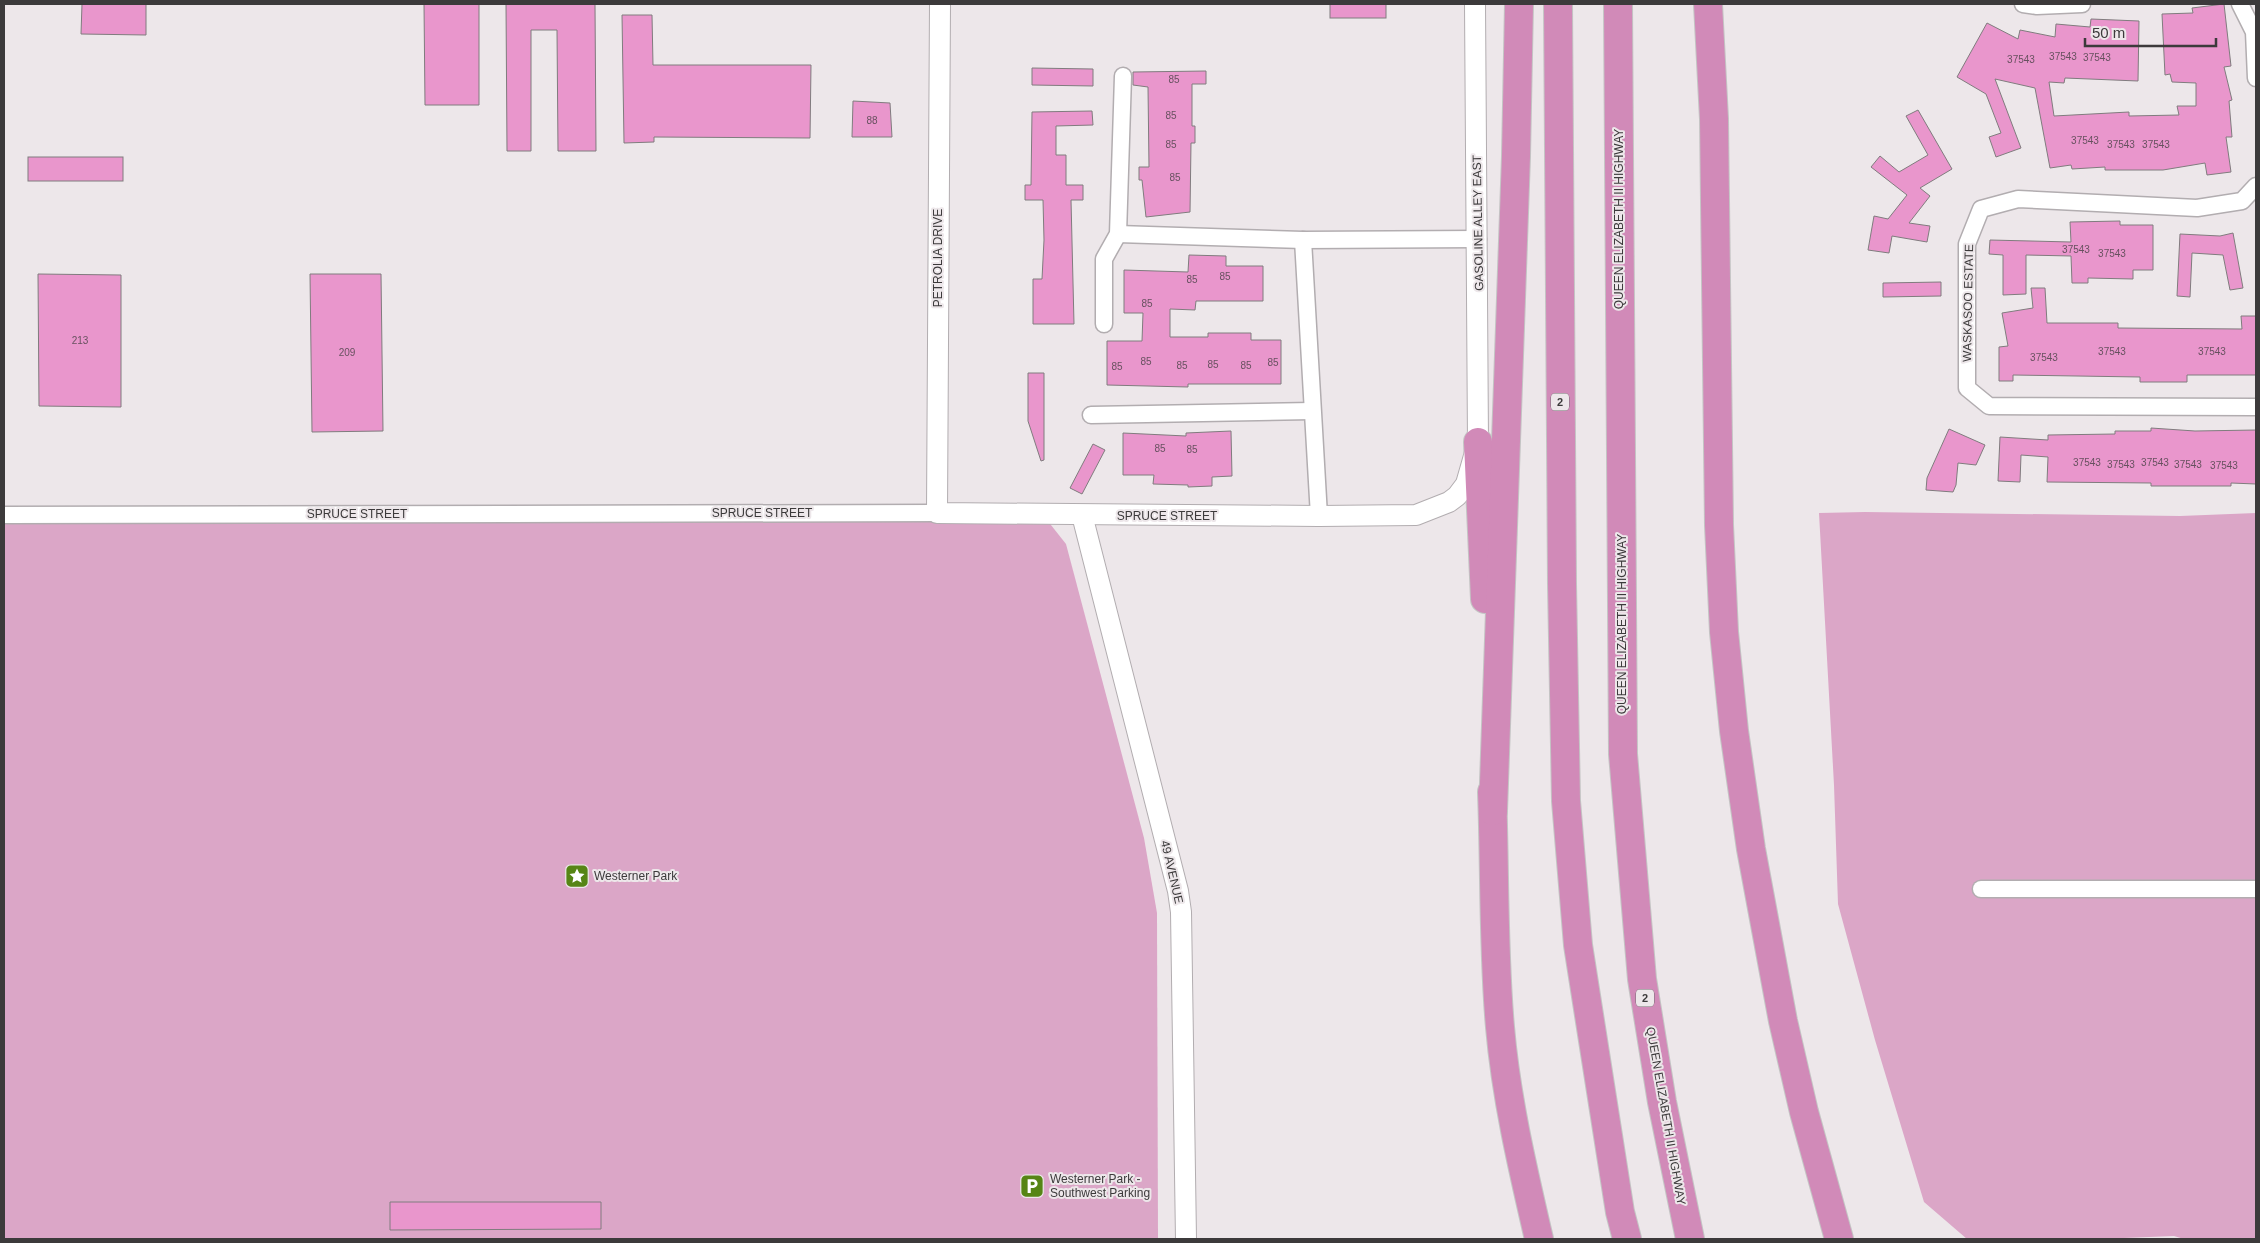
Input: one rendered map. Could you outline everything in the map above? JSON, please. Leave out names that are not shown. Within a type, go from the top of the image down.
[{"type":"highway","points":[[1493,811],[1516,156],[1519,4]]},
{"type":"highway","name":"2","points":[[1558,4],[1562,584],[1566,801],[1578,945],[1620,1212],[1627,1239]]},
{"type":"highway","name":"QUEEN ELIZABETH II HIGHWAY","points":[[1618,4],[1623,754],[1642,979],[1662,1102],[1690,1239]]},
{"type":"highway","points":[[1708,4],[1714,120],[1719,525],[1728,671],[1750,849],[1765,935],[1802,1103],[1841,1239]]},
{"type":"highway","points":[[1478,442],[1493,811],[1496,979],[1505,1074],[1539,1239]]},
{"type":"street","name":"PETROLIA DRIVE","points":[[937,513],[940,4]]},
{"type":"street","name":"GASOLINE ALLEY EAST","points":[[1475,4],[1478,442]]},
{"type":"street","points":[[2023,4],[2037,6],[2082,4]]},
{"type":"street","points":[[2240,4],[2254,32],[2256,78]]},
{"type":"street","points":[[1104,324],[1104,259],[1118,234],[1123,76]]},
{"type":"street","name":"WASKASOO ESTATE","points":[[2256,186],[2242,202],[2197,208],[2018,200],[1981,209],[1967,244],[1967,388],[1988,406],[2256,407]]},
{"type":"street","points":[[1118,234],[1303,240],[1478,239]]},
{"type":"street","points":[[1303,240],[1319,516]]},
{"type":"street","points":[[1091,415],[1312,411]]},
{"type":"street","name":"SPRUCE STREET","points":[[4,515],[937,513],[1397,516],[1416,514],[1432,509],[1457,496],[1466,484],[1478,442]]},
{"type":"street","name":"49 AVENUE","points":[[1082,515],[1178,891],[1181,912],[1186,1239]]},
{"type":"street","points":[[1981,889],[2256,889]]},
{"type":"shaded area","points":[[1819,513],[2180,516],[2256,513],[2256,1239],[2184,1239],[2174,1236],[2099,1239],[1967,1239],[1924,1202],[1875,1040],[1838,904],[1834,785]]},
{"type":"shaded area","name":"Westerner Park","points":[[1047,520],[1066,544],[1144,838],[1157,913],[1158,1239],[4,1239],[4,524]]},
{"type":"building","points":[[82,4],[146,4],[146,35],[81,34]]},
{"type":"building","points":[[424,4],[479,4],[479,105],[425,105]]},
{"type":"building","points":[[506,4],[595,4],[596,151],[558,151],[557,30],[531,30],[531,151],[507,151]]},
{"type":"building","points":[[1330,4],[1386,4],[1386,18],[1330,18]]},
{"type":"building","points":[[2224,4],[2231,66],[2224,67],[2232,100],[2229,101],[2232,137],[2226,137],[2231,172],[2207,175],[2205,163],[2163,170],[2105,170],[2105,167],[2072,169],[2071,165],[2050,168],[2035,88],[1995,79],[2021,148],[1996,157],[1989,137],[2001,133],[1986,94],[1957,77],[1987,23],[2018,39],[2020,30],[2055,37],[2056,24],[2090,27],[2091,19],[2139,21],[2138,81],[2065,78],[2064,83],[2049,82],[2054,116],[2129,112],[2129,116],[2179,115],[2177,106],[2196,106],[2196,83],[2172,82],[2170,74],[2165,75],[2162,14],[2193,13],[2192,8]]},
{"type":"building","points":[[622,15],[652,15],[653,65],[811,65],[810,138],[654,137],[654,142],[624,143]]},
{"type":"building","points":[[1032,68],[1093,69],[1093,86],[1032,85]]},
{"type":"building","points":[[1206,71],[1206,84],[1192,84],[1192,126],[1195,126],[1195,143],[1191,143],[1190,212],[1146,217],[1142,180],[1139,180],[1139,167],[1149,167],[1148,87],[1133,85],[1133,72]]},
{"type":"building","points":[[853,101],[890,103],[892,137],[852,137]]},
{"type":"building","points":[[1918,110],[1952,169],[1920,188],[1930,196],[1909,223],[1930,226],[1927,242],[1892,236],[1889,253],[1868,250],[1874,216],[1888,219],[1907,195],[1871,167],[1880,156],[1899,172],[1928,155],[1906,116]]},
{"type":"building","points":[[1092,111],[1093,125],[1056,126],[1056,155],[1066,155],[1066,185],[1083,185],[1083,200],[1071,200],[1074,324],[1033,324],[1033,279],[1042,279],[1044,240],[1043,200],[1025,200],[1025,185],[1031,185],[1032,112]]},
{"type":"building","points":[[28,157],[123,157],[123,181],[28,181]]},
{"type":"building","points":[[2120,221],[2120,225],[2153,225],[2153,270],[2133,270],[2133,279],[2088,278],[2088,283],[2072,283],[2071,256],[2026,255],[2026,294],[2003,295],[2003,255],[1989,254],[1990,240],[2071,242],[2070,222]]},
{"type":"building","points":[[2233,233],[2243,288],[2230,290],[2223,255],[2192,253],[2190,297],[2177,296],[2180,234],[2220,236]]},
{"type":"building","points":[[1189,255],[1226,256],[1226,266],[1263,266],[1263,301],[1196,301],[1195,310],[1170,309],[1170,337],[1208,337],[1208,333],[1251,333],[1251,340],[1281,340],[1281,384],[1188,384],[1188,387],[1107,385],[1107,341],[1142,341],[1143,313],[1124,313],[1124,270],[1188,272]]},
{"type":"building","points":[[38,274],[121,275],[121,407],[39,406]]},
{"type":"building","points":[[310,274],[381,274],[383,431],[312,432]]},
{"type":"building","points":[[1941,282],[1941,296],[1883,297],[1883,283]]},
{"type":"building","points":[[2031,288],[2045,288],[2047,323],[2118,323],[2118,328],[2242,329],[2241,316],[2256,316],[2256,375],[2187,375],[2187,382],[2140,382],[2140,377],[2013,375],[2013,381],[1999,381],[1999,347],[2008,346],[2002,313],[2033,308]]},
{"type":"building","points":[[1028,373],[1044,373],[1044,460],[1041,461],[1028,421]]},
{"type":"building","points":[[2151,428],[2195,431],[2256,430],[2256,484],[2231,483],[2231,486],[2151,486],[2151,483],[2047,482],[2048,457],[2021,455],[2020,482],[1998,481],[2000,437],[2048,440],[2048,435],[2115,434],[2115,431],[2151,431]]},
{"type":"building","points":[[1949,429],[1985,445],[1976,465],[1958,463],[1956,485],[1953,492],[1926,490],[1927,478]]},
{"type":"building","points":[[1231,431],[1232,476],[1212,477],[1212,486],[1188,487],[1188,485],[1153,484],[1154,475],[1123,475],[1123,433],[1186,436],[1186,433]]},
{"type":"building","points":[[1093,444],[1105,450],[1082,494],[1070,488]]},
{"type":"building","points":[[390,1202],[601,1202],[601,1229],[390,1230]]},
{"type":"place","name":"Westerner Park","points":[[577,876]]},
{"type":"place","name":"Westerner Park - Southwest Parking","points":[[1032,1186]]}]
